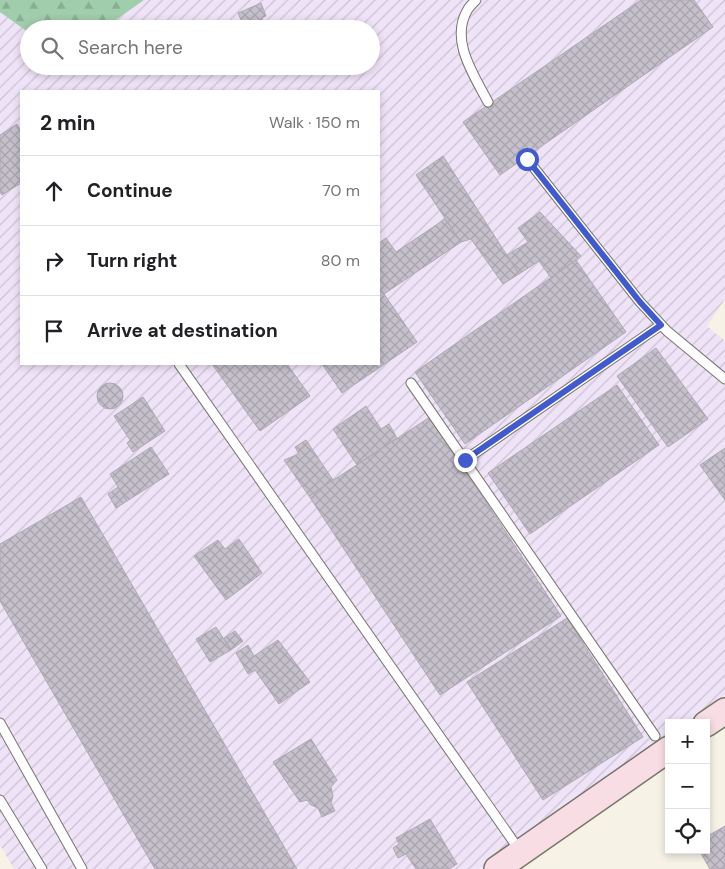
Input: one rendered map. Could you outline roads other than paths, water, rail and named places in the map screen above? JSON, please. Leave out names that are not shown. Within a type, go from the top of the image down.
[{"type":"main road","points":[[710,721],[725,711]]},
{"type":"main road","points":[[497,869],[662,743]]},
{"type":"lane","points":[[475,0],[462,24],[461,37],[468,62],[488,102]]},
{"type":"lane","points":[[527,159],[640,302],[667,331],[725,378]]},
{"type":"lane","points":[[465,460],[661,325]]},
{"type":"lane","points":[[180,365],[520,853]]},
{"type":"lane","points":[[411,383],[662,743]]},
{"type":"lane","points":[[0,723],[82,869]]},
{"type":"lane","points":[[0,800],[42,869]]}]
